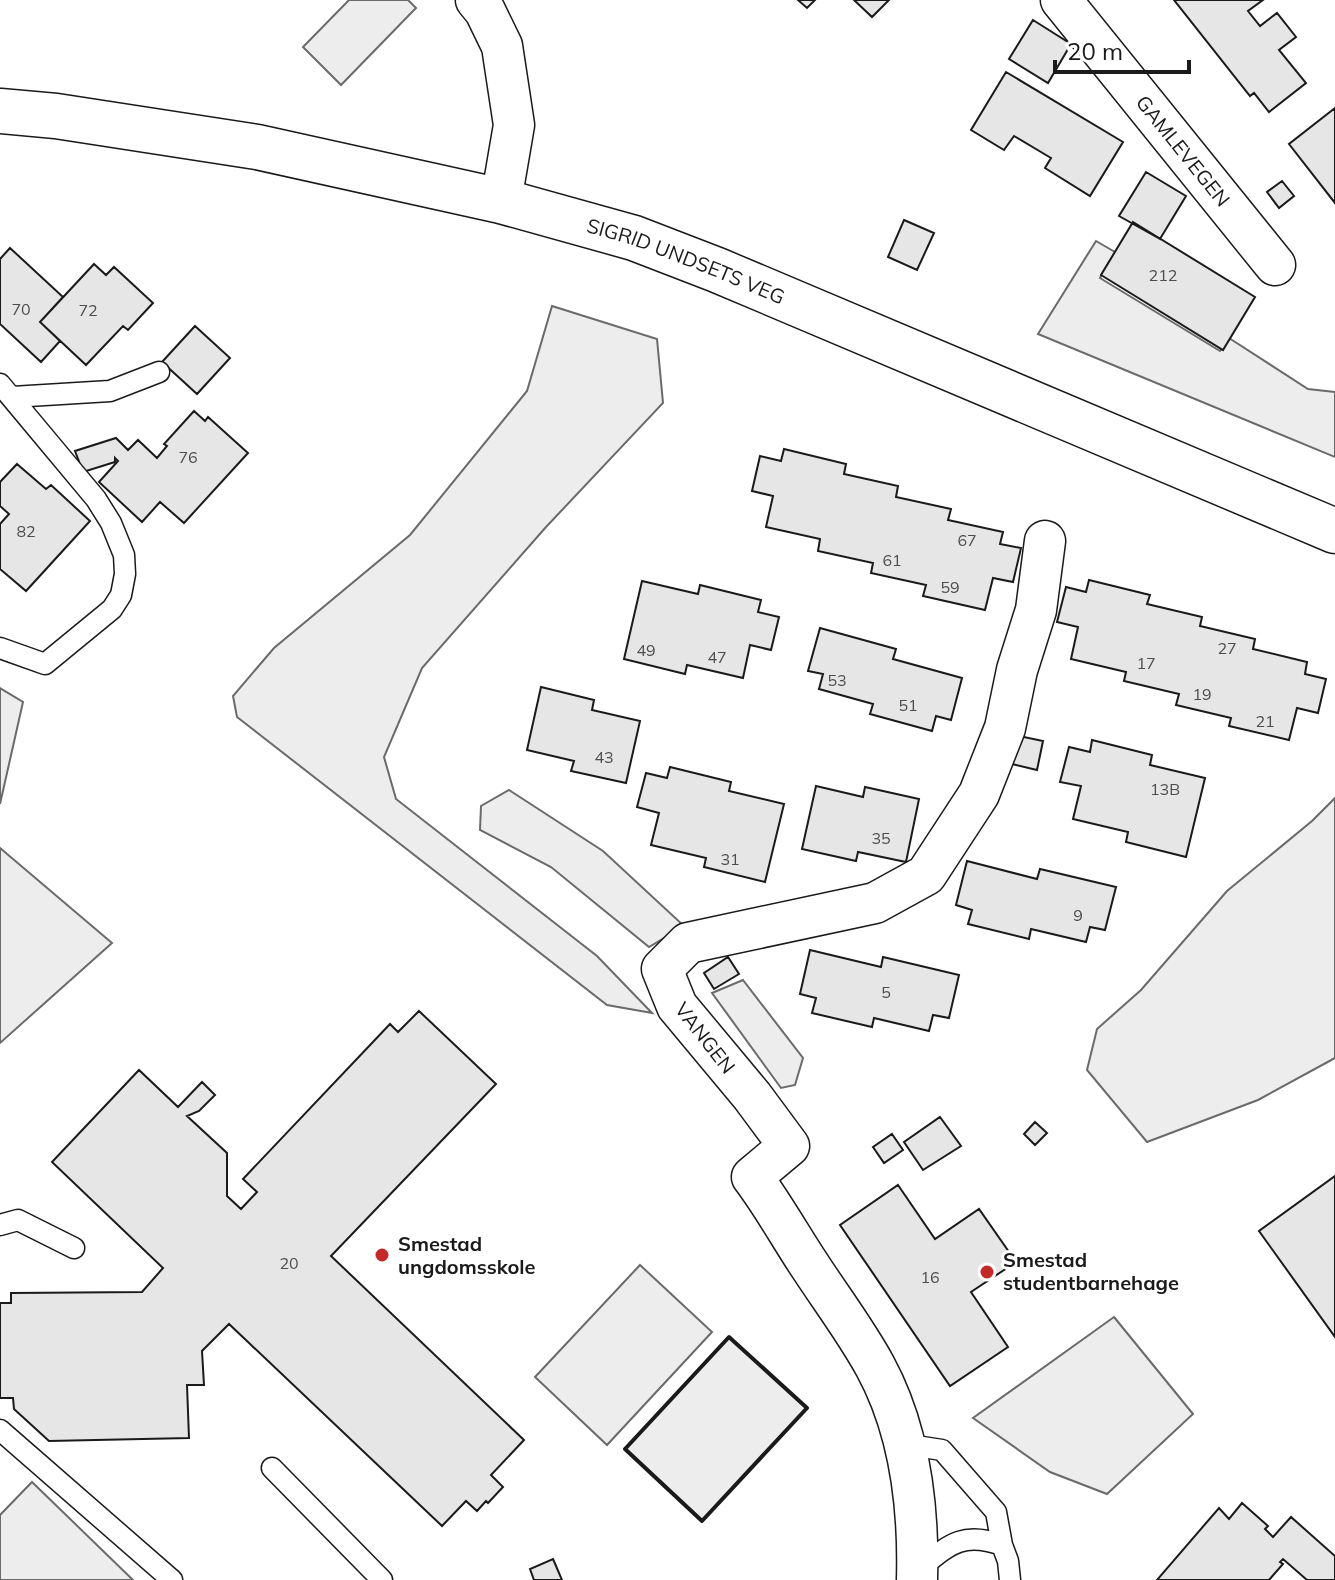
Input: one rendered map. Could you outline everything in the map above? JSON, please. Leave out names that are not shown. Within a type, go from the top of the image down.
[{"type":"street","points":[[476,0],[485,11],[502,46],[514,125],[501,201]]},
{"type":"street","name":"GAMLEVEGEN","points":[[1061,0],[1275,265]]},
{"type":"street","name":"SIGRID UNDSETS VEG","points":[[0,111],[56,116],[257,147],[501,201],[634,238],[717,270],[1335,531]]},
{"type":"street","name":"VANGEN","points":[[917,1575],[918,1546],[910,1469],[896,1415],[876,1367],[752,1177],[789,1146],[677,1006],[662,969],[688,943],[875,903],[926,875],[979,794],[1005,728],[1017,670],[1036,610],[1045,541]]},
{"type":"lane","points":[[6,390],[110,391],[159,372]]},
{"type":"lane","points":[[0,648],[45,664],[112,609],[121,595],[125,574],[124,555],[111,523],[96,499],[6,390]]},
{"type":"lane","points":[[0,1225],[18,1220],[74,1248]]},
{"type":"lane","points":[[0,1430],[172,1580]]},
{"type":"lane","points":[[903,1444],[942,1450],[996,1512],[1010,1580]]},
{"type":"lane","points":[[272,1468],[382,1580]]},
{"type":"lane","points":[[917,1575],[950,1544],[966,1538],[981,1538],[1002,1545]]},
{"type":"shaded area","points":[[349,0],[408,0],[416,8],[341,85],[303,47]]},
{"type":"shaded area","points":[[1096,241],[1115,252],[1100,278],[1220,351],[1229,338],[1308,389],[1335,392],[1335,457],[1038,334]]},
{"type":"shaded area","points":[[552,306],[657,339],[663,403],[546,527],[422,668],[384,757],[396,799],[597,956],[652,1013],[607,1005],[237,717],[233,696],[274,648],[410,535],[527,391]]},
{"type":"shaded area","points":[[0,688],[23,702],[0,804]]},
{"type":"shaded area","points":[[509,790],[603,851],[684,926],[649,947],[551,867],[480,830],[481,806]]},
{"type":"shaded area","points":[[1335,798],[1335,1058],[1258,1100],[1147,1142],[1087,1070],[1097,1029],[1141,990],[1227,891],[1312,821]]},
{"type":"shaded area","points":[[0,848],[112,943],[0,1043]]},
{"type":"shaded area","points":[[743,980],[803,1058],[795,1085],[781,1088],[712,993]]},
{"type":"shaded area","points":[[640,1265],[712,1332],[607,1445],[535,1377]]},
{"type":"shaded area","points":[[1114,1317],[1193,1414],[1107,1494],[1050,1472],[973,1418]]},
{"type":"shaded area","points":[[729,1337],[807,1408],[702,1521],[625,1449]]},
{"type":"shaded area","points":[[32,1482],[133,1580],[0,1580],[0,1515]]},
{"type":"building","points":[[798,0],[815,0],[807,8]]},
{"type":"building","points":[[854,0],[889,0],[872,17]]},
{"type":"building","points":[[1174,0],[1263,0],[1248,11],[1260,26],[1277,13],[1296,37],[1279,50],[1306,83],[1269,112],[1254,93],[1250,96]]},
{"type":"building","points":[[1033,20],[1071,44],[1048,83],[1009,59]]},
{"type":"building","points":[[1006,72],[1123,142],[1090,196],[1045,168],[1051,158],[1014,136],[1004,150],[971,130]]},
{"type":"building","points":[[1335,108],[1335,203],[1289,144]]},
{"type":"building","points":[[1146,172],[1186,196],[1160,239],[1119,216]]},
{"type":"building","points":[[1282,181],[1294,196],[1279,208],[1267,192]]},
{"type":"building","points":[[904,220],[934,233],[917,270],[888,257]]},
{"type":"building","points":[[1133,222],[1255,297],[1223,350],[1101,275]]},
{"type":"building","points":[[10,248],[63,297],[40,322],[60,341],[41,362],[0,324],[0,259]]},
{"type":"building","points":[[94,264],[106,275],[114,267],[153,303],[128,330],[123,326],[86,365],[40,322]]},
{"type":"building","points":[[195,326],[230,358],[197,394],[162,362]]},
{"type":"building","points":[[194,411],[205,421],[208,417],[248,453],[184,523],[160,502],[142,522],[99,482],[118,461],[115,458],[115,462],[83,472],[75,451],[116,438],[128,450],[138,440],[157,458],[167,446],[164,444]]},
{"type":"building","points":[[784,449],[846,464],[844,474],[898,486],[896,497],[951,509],[948,520],[1003,532],[1000,544],[1021,548],[1013,582],[993,578],[985,610],[923,596],[926,585],[871,573],[873,563],[818,551],[820,539],[766,527],[773,496],[752,491],[760,456],[781,461]]},
{"type":"building","points":[[17,464],[46,489],[51,485],[90,521],[26,591],[0,569],[0,524],[9,514],[0,506],[0,482]]},
{"type":"building","points":[[1089,580],[1150,595],[1147,604],[1202,617],[1200,626],[1255,639],[1253,649],[1307,662],[1305,674],[1326,679],[1318,713],[1297,708],[1289,740],[1229,726],[1231,718],[1176,705],[1179,694],[1124,681],[1126,672],[1071,659],[1078,627],[1057,622],[1066,587],[1086,592]]},
{"type":"building","points":[[642,581],[698,594],[700,585],[761,600],[758,612],[779,617],[771,650],[750,645],[743,678],[687,665],[685,674],[624,659]]},
{"type":"building","points":[[820,628],[896,649],[893,659],[962,678],[951,720],[936,716],[932,731],[870,714],[873,704],[819,689],[823,674],[808,671]]},
{"type":"building","points":[[541,687],[594,700],[592,710],[640,721],[626,783],[571,771],[574,761],[527,750]]},
{"type":"building","points":[[1019,736],[1043,741],[1037,770],[1012,764]]},
{"type":"building","points":[[1092,740],[1152,755],[1150,765],[1205,778],[1186,857],[1126,842],[1128,832],[1073,819],[1081,786],[1060,782],[1069,747],[1090,752]]},
{"type":"building","points":[[670,767],[731,782],[729,791],[784,804],[765,882],[704,867],[706,858],[651,845],[659,813],[637,807],[646,773],[667,778]]},
{"type":"building","points":[[816,786],[863,797],[865,787],[919,799],[906,862],[858,852],[856,861],[802,849]]},
{"type":"building","points":[[967,861],[1037,879],[1040,869],[1116,887],[1105,930],[1090,927],[1086,942],[1031,929],[1029,939],[968,924],[972,910],[956,905]]},
{"type":"building","points":[[810,950],[881,967],[883,957],[959,975],[949,1018],[933,1015],[929,1031],[874,1018],[872,1027],[812,1013],[816,998],[800,994]]},
{"type":"building","points":[[728,957],[739,974],[714,989],[704,973]]},
{"type":"building","points":[[419,1011],[496,1084],[331,1256],[524,1440],[491,1475],[503,1487],[488,1503],[486,1501],[477,1511],[466,1501],[442,1526],[229,1324],[202,1351],[204,1385],[187,1385],[189,1438],[49,1441],[14,1409],[13,1398],[0,1398],[0,1303],[11,1303],[11,1293],[142,1292],[163,1268],[52,1162],[139,1070],[178,1107],[202,1082],[215,1095],[199,1111],[187,1116],[227,1153],[227,1196],[241,1209],[257,1192],[243,1179],[390,1024],[398,1032]]},
{"type":"building","points":[[940,1117],[961,1146],[923,1170],[904,1142]]},
{"type":"building","points":[[1035,1122],[1047,1133],[1035,1145],[1024,1134]]},
{"type":"building","points":[[892,1134],[903,1150],[884,1163],[873,1147]]},
{"type":"building","points":[[1335,1176],[1335,1337],[1259,1231]]},
{"type":"building","points":[[898,1185],[935,1239],[979,1209],[1016,1262],[971,1292],[1008,1347],[950,1386],[840,1225]]},
{"type":"building","points":[[1242,1503],[1268,1526],[1265,1529],[1273,1537],[1291,1517],[1335,1556],[1335,1580],[1307,1580],[1283,1559],[1280,1562],[1283,1564],[1269,1580],[1157,1580],[1219,1508],[1229,1519]]},
{"type":"building","points":[[553,1559],[562,1580],[534,1580],[530,1569]]},
{"type":"wall","points":[[729,1337],[807,1408],[702,1521],[625,1449],[729,1337]]},
{"type":"place","name":"Smestad ungdomsskole","points":[[382,1255]]},
{"type":"place","name":"Smestad studentbarnehage","points":[[987,1272]]}]
